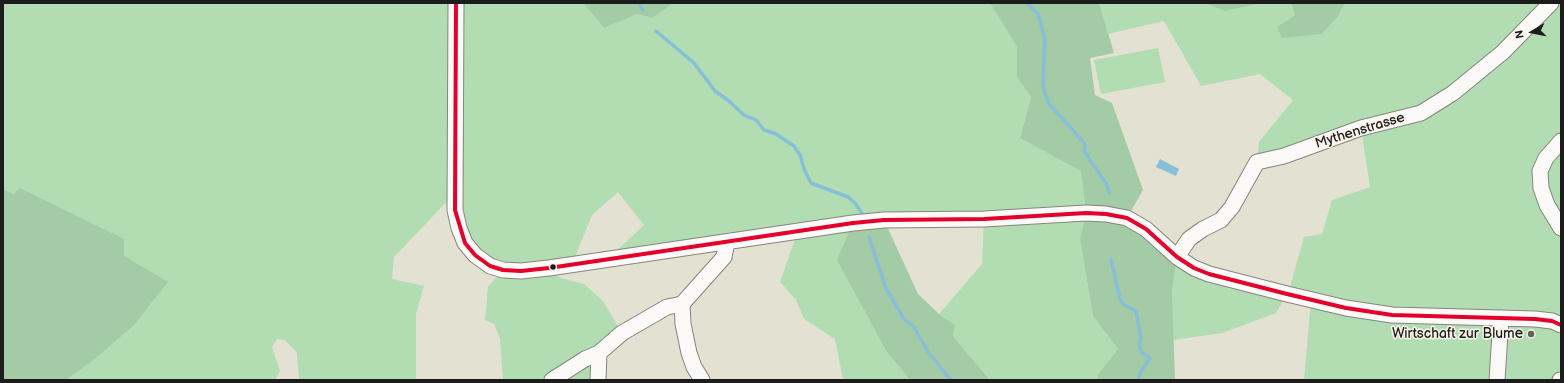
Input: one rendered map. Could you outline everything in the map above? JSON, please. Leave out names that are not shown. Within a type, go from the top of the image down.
[{"type":"street","points":[[456,3],[455,210],[459,228],[465,243],[475,255],[490,266],[504,270],[521,271],[884,220],[984,219],[1086,213],[1106,214],[1127,218],[1146,229],[1176,257],[1194,268],[1209,274],[1346,308],[1392,315],[1535,319],[1552,321],[1561,325]]},
{"type":"street","name":"Mythenstrasse","points":[[1176,257],[1189,239],[1203,229],[1221,220],[1232,207],[1257,162],[1284,156],[1361,128],[1421,113],[1453,93],[1503,52],[1551,3]]},
{"type":"street","points":[[1561,140],[1546,158],[1540,171],[1543,194],[1547,205],[1561,228]]},
{"type":"street","points":[[552,380],[584,358],[599,353],[628,330],[667,307],[682,304],[724,257],[727,242]]},
{"type":"street","points":[[682,304],[683,324],[689,353],[694,367],[702,380]]},
{"type":"street","points":[[1497,380],[1501,318]]},
{"type":"street","points":[[598,380],[599,353]]},
{"type":"green space","points":[[3,3],[583,3],[604,28],[638,14],[652,18],[674,3],[990,3],[1017,47],[1017,77],[1031,97],[1020,138],[1081,170],[1086,213],[1080,239],[1093,316],[1118,349],[1098,374],[1098,380],[990,380],[953,336],[954,325],[939,314],[982,264],[984,219],[884,220],[887,352],[910,380],[843,380],[835,339],[804,319],[796,300],[780,282],[798,231],[608,259],[644,225],[618,192],[592,215],[572,264],[552,273],[561,278],[584,284],[603,301],[622,333],[607,345],[598,380],[503,380],[500,339],[494,324],[485,320],[488,287],[503,270],[475,255],[454,194],[394,257],[392,279],[424,286],[416,314],[416,380],[299,380],[297,353],[285,340],[277,339],[272,347],[280,371],[275,380],[66,380],[91,362],[14,194],[3,189]]},
{"type":"green space","points":[[583,3],[674,3],[652,18],[638,14],[604,28]]},
{"type":"green space","points":[[990,3],[1099,3],[1114,53],[1090,58],[1095,95],[1112,103],[1143,190],[1127,218],[1177,257],[1172,292],[1175,380],[1098,380],[1098,374],[1118,349],[1093,316],[1080,239],[1086,213],[1081,171],[1020,138],[1031,97],[1017,77],[1017,47]]},
{"type":"green space","points":[[1099,3],[1204,3],[1225,11],[1262,3],[1291,3],[1295,15],[1338,16],[1345,3],[1561,3],[1561,380],[1304,380],[1311,300],[1288,294],[1304,237],[1322,234],[1332,200],[1370,187],[1361,128],[1257,162],[1259,142],[1293,100],[1260,74],[1201,86],[1164,21],[1108,34]]},
{"type":"green space","points":[[1204,3],[1262,3],[1225,11]]},
{"type":"green space","points":[[1291,3],[1345,3],[1338,16],[1322,34],[1282,38],[1277,27],[1295,15]]},
{"type":"green space","points":[[1158,48],[1165,82],[1101,94],[1094,60]]},
{"type":"green space","points":[[20,188],[124,239],[124,256],[168,282],[133,326],[91,362],[66,380],[3,380],[3,189],[14,194]]},
{"type":"green space","points":[[884,220],[918,294],[939,314],[955,325],[953,336],[990,380],[910,380],[887,352],[837,260],[853,223]]},
{"type":"green space","points":[[1177,257],[1287,294],[1276,313],[1222,333],[1173,340],[1172,292]]},
{"type":"water","points":[[1160,159],[1179,169],[1176,176],[1156,167]]},
{"type":"waterway","points":[[639,3],[643,10]]},
{"type":"waterway","points":[[1027,3],[1038,14],[1045,39],[1043,87],[1049,104],[1085,144],[1084,151],[1107,185],[1109,193]]},
{"type":"waterway","points":[[656,31],[694,63],[715,91],[729,101],[744,115],[756,120],[764,130],[776,134],[794,146],[800,155],[804,169],[811,183],[848,197],[855,203],[863,215]]},
{"type":"waterway","points":[[869,237],[886,288],[904,319],[914,327],[928,352],[951,380]]},
{"type":"waterway","points":[[1111,259],[1120,299],[1124,305],[1136,311],[1141,338],[1139,345],[1142,353],[1150,358],[1140,373],[1139,380]]},
{"type":"transit line","points":[[456,3],[455,210],[465,243],[475,255],[490,266],[503,270],[521,271],[549,268],[853,223],[884,220],[984,219],[1086,213],[1106,214],[1127,218],[1146,229],[1177,257],[1194,268],[1209,274],[1287,294],[1346,308],[1392,315],[1535,319],[1552,321],[1561,325]]},
{"type":"place","name":"Wirtschaft zur Blume","points":[[1531,334]]}]
